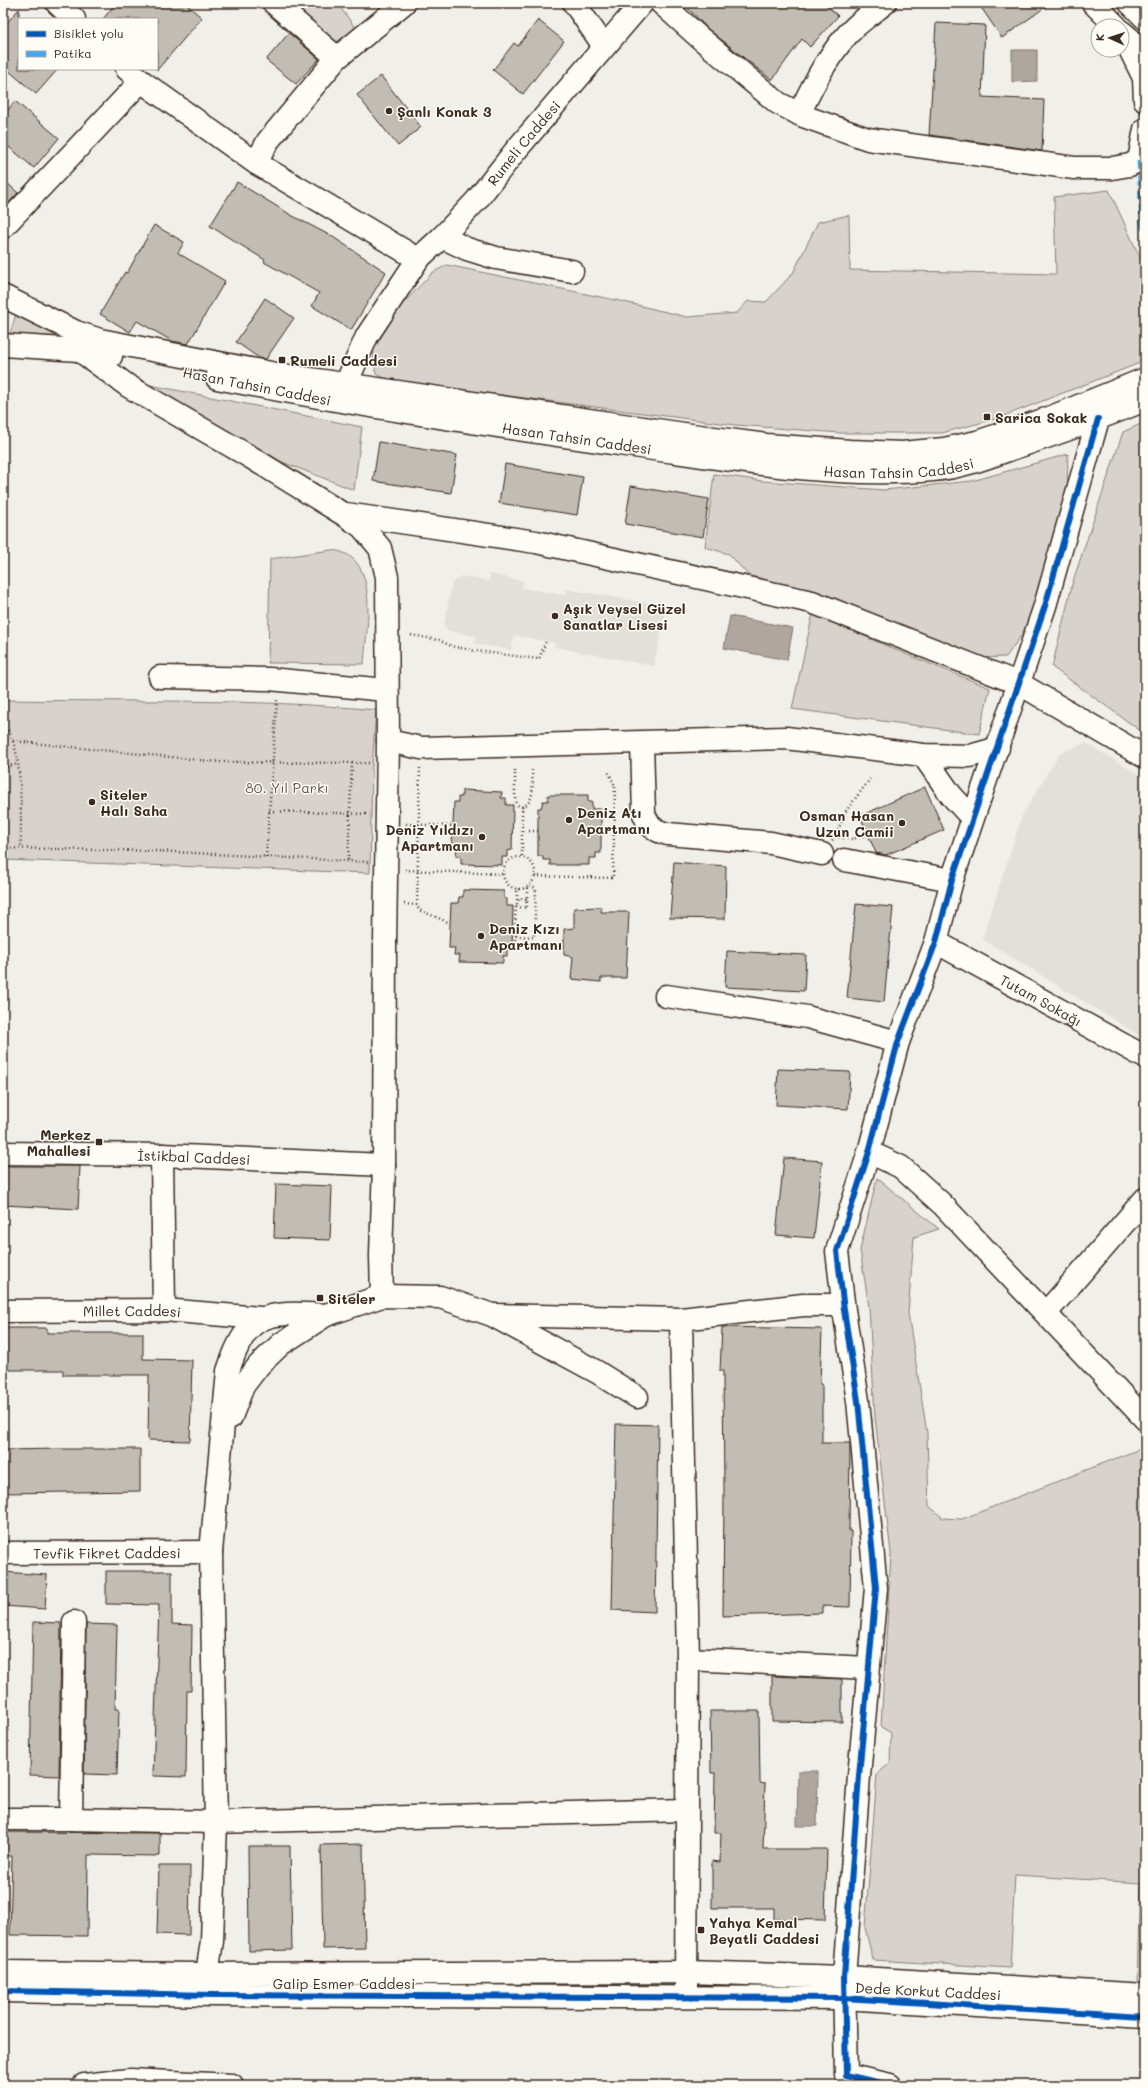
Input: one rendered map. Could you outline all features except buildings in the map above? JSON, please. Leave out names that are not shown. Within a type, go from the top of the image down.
[{"type":"street","points":[[57,3],[73,18]]},
{"type":"street","points":[[274,3],[337,58]]},
{"type":"street","points":[[256,163],[268,141],[337,58],[404,3]]},
{"type":"street","points":[[574,3],[604,46]]},
{"type":"street","name":"Rumeli Caddesi","points":[[346,384],[367,336],[418,259],[442,237],[476,201],[516,150],[642,3]]},
{"type":"street","points":[[661,3],[700,38],[778,103],[799,114],[868,139],[1074,168],[1112,168],[1142,158],[1145,129]]},
{"type":"street","points":[[799,114],[817,77],[837,47],[856,26],[885,3]]},
{"type":"street","points":[[1093,3],[1108,18]]},
{"type":"street","points":[[1130,3],[1145,18]]},
{"type":"street","points":[[1130,39],[1145,52]]},
{"type":"street","points":[[1130,49],[1144,78],[1145,101]]},
{"type":"street","points":[[3,227],[134,75],[256,163],[418,259]]},
{"type":"street","points":[[442,237],[467,249],[496,258],[572,271]]},
{"type":"street","name":"Hasan Tahsin Caddesi","points":[[3,296],[78,341],[325,400],[760,464],[837,471],[935,470],[979,460],[1098,419],[1145,400]]},
{"type":"street","points":[[78,341],[128,386],[252,458],[343,514],[362,527],[380,548],[387,577],[386,690],[388,741],[384,944],[384,1166],[381,1255],[382,1296]]},
{"type":"street","name":"Hasan Tahsin Caddesi","points":[[3,345],[78,341],[107,342],[276,374],[684,434],[766,445],[902,453],[944,449],[977,442],[1049,418],[1145,379]]},
{"type":"street","points":[[890,2085],[846,2075],[844,1987],[868,1668],[876,1588],[858,1401],[843,1305],[837,1251],[869,1152],[898,1042],[936,942],[952,880],[972,818],[998,748],[1045,606],[1098,419],[1110,394]]},
{"type":"street","points":[[343,514],[536,542],[812,602],[1020,684],[1145,757]]},
{"type":"street","points":[[160,677],[269,679],[386,690]]},
{"type":"street","points":[[388,741],[421,748],[786,738],[923,755],[970,756],[998,748]]},
{"type":"street","points":[[642,743],[644,814],[648,824],[658,832],[771,843],[822,854]]},
{"type":"street","points":[[923,755],[951,795],[972,818]]},
{"type":"street","points":[[844,860],[952,880]]},
{"type":"street","name":"Tutam Sokağı","points":[[936,942],[1145,1057]]},
{"type":"street","points":[[666,996],[807,1017],[898,1042]]},
{"type":"street","points":[[869,1152],[901,1167],[942,1204],[1046,1312],[1145,1419]]},
{"type":"street","name":"İstikbal Caddesi","points":[[3,1154],[162,1155],[384,1166]]},
{"type":"street","points":[[162,1155],[164,1310]]},
{"type":"street","points":[[1046,1312],[1145,1199]]},
{"type":"street","points":[[220,1452],[243,1386],[259,1365],[281,1344],[326,1315],[382,1296],[440,1297],[492,1315],[597,1372],[637,1397]]},
{"type":"street","points":[[492,1315],[681,1319],[803,1305],[843,1305]]},
{"type":"street","name":"Millet Caddesi","points":[[3,1312],[164,1310],[260,1318],[295,1314],[326,1315]]},
{"type":"street","points":[[3,1972],[207,1982],[212,1941],[216,1822],[211,1552],[228,1371],[235,1349],[245,1332],[260,1318]]},
{"type":"street","points":[[681,1319],[688,1659],[685,1997]]},
{"type":"street","name":"Tevfik Fikret Caddesi","points":[[3,1553],[211,1552]]},
{"type":"street","points":[[71,1819],[74,1622]]},
{"type":"street","points":[[688,1659],[868,1668]]},
{"type":"street","points":[[3,1819],[216,1822],[686,1810]]},
{"type":"street","name":"Dede Korkut Caddesi","points":[[207,1982],[686,1972],[1145,2016]]},
{"type":"street","name":"Galip Esmer Caddesi","points":[[3,1991],[207,1982],[685,1997]]},
{"type":"street","name":"Dede Korkut Caddesi","points":[[685,1997],[844,1987],[1145,1995]]},
{"type":"street","points":[[84,2085],[130,2080],[232,2085]]},
{"type":"path","points":[[411,635],[439,640],[451,646],[476,651],[538,660],[546,641]]},
{"type":"path","points":[[266,857],[277,698]]},
{"type":"path","points":[[3,724],[7,728],[13,742],[18,764],[21,848]]},
{"type":"path","points":[[13,742],[219,762],[373,763]]},
{"type":"path","points":[[348,860],[352,763]]},
{"type":"path","points":[[3,767],[18,764]]},
{"type":"path","points":[[420,767],[417,905],[419,910],[450,923]]},
{"type":"path","points":[[515,770],[515,800],[517,805],[522,807],[528,805],[531,800],[532,770]]},
{"type":"path","points":[[535,876],[613,878],[615,786],[608,771]]},
{"type":"path","points":[[822,854],[824,847],[835,837],[846,812],[870,780]]},
{"type":"path","points":[[522,807],[522,856]]},
{"type":"path","points":[[269,811],[350,812],[371,814]]},
{"type":"path","points":[[401,824],[453,826]]},
{"type":"path","points":[[522,831],[538,831]]},
{"type":"path","points":[[835,837],[852,839],[868,835]]},
{"type":"path","points":[[3,848],[156,851],[370,862]]},
{"type":"path","points":[[516,907],[527,908],[528,886],[535,876],[534,865],[522,856],[508,860],[502,874],[506,884],[517,889],[528,886],[534,888],[536,893],[534,937],[515,938],[516,907],[517,902],[517,889]]},
{"type":"path","points":[[400,870],[502,874]]},
{"type":"path","points":[[517,902],[520,898],[524,898],[527,902]]},
{"type":"path","points":[[399,904],[417,905]]},
{"type":"shaded area","points":[[1012,50],[1037,50],[1037,81],[1012,82]]},
{"type":"shaded area","name":"Aşık Veysel Güzel Sanatlar Lisesi","points":[[490,574],[523,581],[522,588],[565,595],[566,589],[666,606],[654,666],[554,647],[555,643],[514,635],[511,650],[475,644],[476,636],[448,631],[444,625],[452,583],[461,576],[489,581]]},
{"type":"shaded area","points":[[730,616],[793,628],[787,660],[724,648]]},
{"type":"shaded area","points":[[1086,743],[1145,778],[1145,1039],[982,939],[1022,816],[1060,753]]},
{"type":"shaded area","points":[[798,1771],[818,1771],[817,1826],[797,1826]]},
{"type":"green space","points":[[287,3],[337,3],[357,30],[341,43],[332,43]]},
{"type":"green space","points":[[1109,190],[1145,268],[1145,361],[999,418],[942,433],[840,433],[736,425],[392,381],[376,374],[373,351],[395,312],[432,273],[447,265],[620,301],[687,317],[737,313],[748,301],[766,302],[793,273],[818,222],[849,215],[850,270],[1056,274],[1054,197]]},
{"type":"green space","points":[[16,314],[70,341],[8,341]]},
{"type":"green space","points":[[140,383],[362,427],[354,490],[254,451]]},
{"type":"green space","points":[[1145,422],[1145,734],[1052,667],[1073,581],[1123,432]]},
{"type":"green space","points":[[1068,454],[1067,496],[1057,531],[1025,630],[1006,657],[976,658],[878,616],[750,577],[729,554],[705,547],[714,474],[763,481],[884,490],[972,481]]},
{"type":"green space","points":[[331,550],[347,555],[358,565],[364,579],[368,614],[364,664],[268,663],[270,559]]},
{"type":"green space","points":[[813,613],[891,648],[990,688],[979,734],[792,709]]},
{"type":"green space","name":"80. Yıl Parkı","points":[[3,700],[236,702],[329,706],[376,710],[372,768],[370,873],[3,860]]},
{"type":"green space","points":[[877,1178],[939,1229],[914,1237],[908,1313],[927,1433],[929,1506],[943,1518],[962,1519],[1142,1448],[1145,1444],[1145,1981],[1137,1981],[1140,1883],[1015,1875],[1010,1968],[873,1960],[865,1928],[877,1774],[890,1763],[891,1733],[881,1727],[891,1553],[875,1417],[869,1307],[860,1250]]},
{"type":"marked path","points":[[1139,160],[1142,223],[1145,237]]},
{"type":"cycle path","points":[[890,2085],[846,2075],[844,1977],[859,1776],[876,1588],[858,1401],[844,1310],[837,1251],[869,1152],[898,1042],[936,942],[952,880],[1045,606],[1098,419]]},
{"type":"cycle path","points":[[3,1991],[214,1995],[843,1998],[1145,2016]]},
{"type":"place","name":"Şanlı Konak 3","points":[[389,111]]},
{"type":"place","name":"Rumeli Caddesi","points":[[282,360]]},
{"type":"place","name":"Sarica Sokak","points":[[987,417]]},
{"type":"place","name":"Aşık Veysel Güzel Sanatlar Lisesi","points":[[555,616]]},
{"type":"place","name":"Siteler Halı Saha","points":[[92,802]]},
{"type":"place","name":"Deniz Atı Apartmanı","points":[[569,820]]},
{"type":"place","name":"Osman Hasan Uzun Camii","points":[[902,823]]},
{"type":"place","name":"Deniz Yıldızı Apartmanı","points":[[482,837]]},
{"type":"place","name":"Deniz Kızı Apartmanı","points":[[481,936]]},
{"type":"place","name":"Merkez Mahallesi","points":[[99,1142]]},
{"type":"place","name":"Siteler","points":[[320,1298]]},
{"type":"place","name":"Yahya Kemal Beyatli Caddesi","points":[[701,1930]]}]
